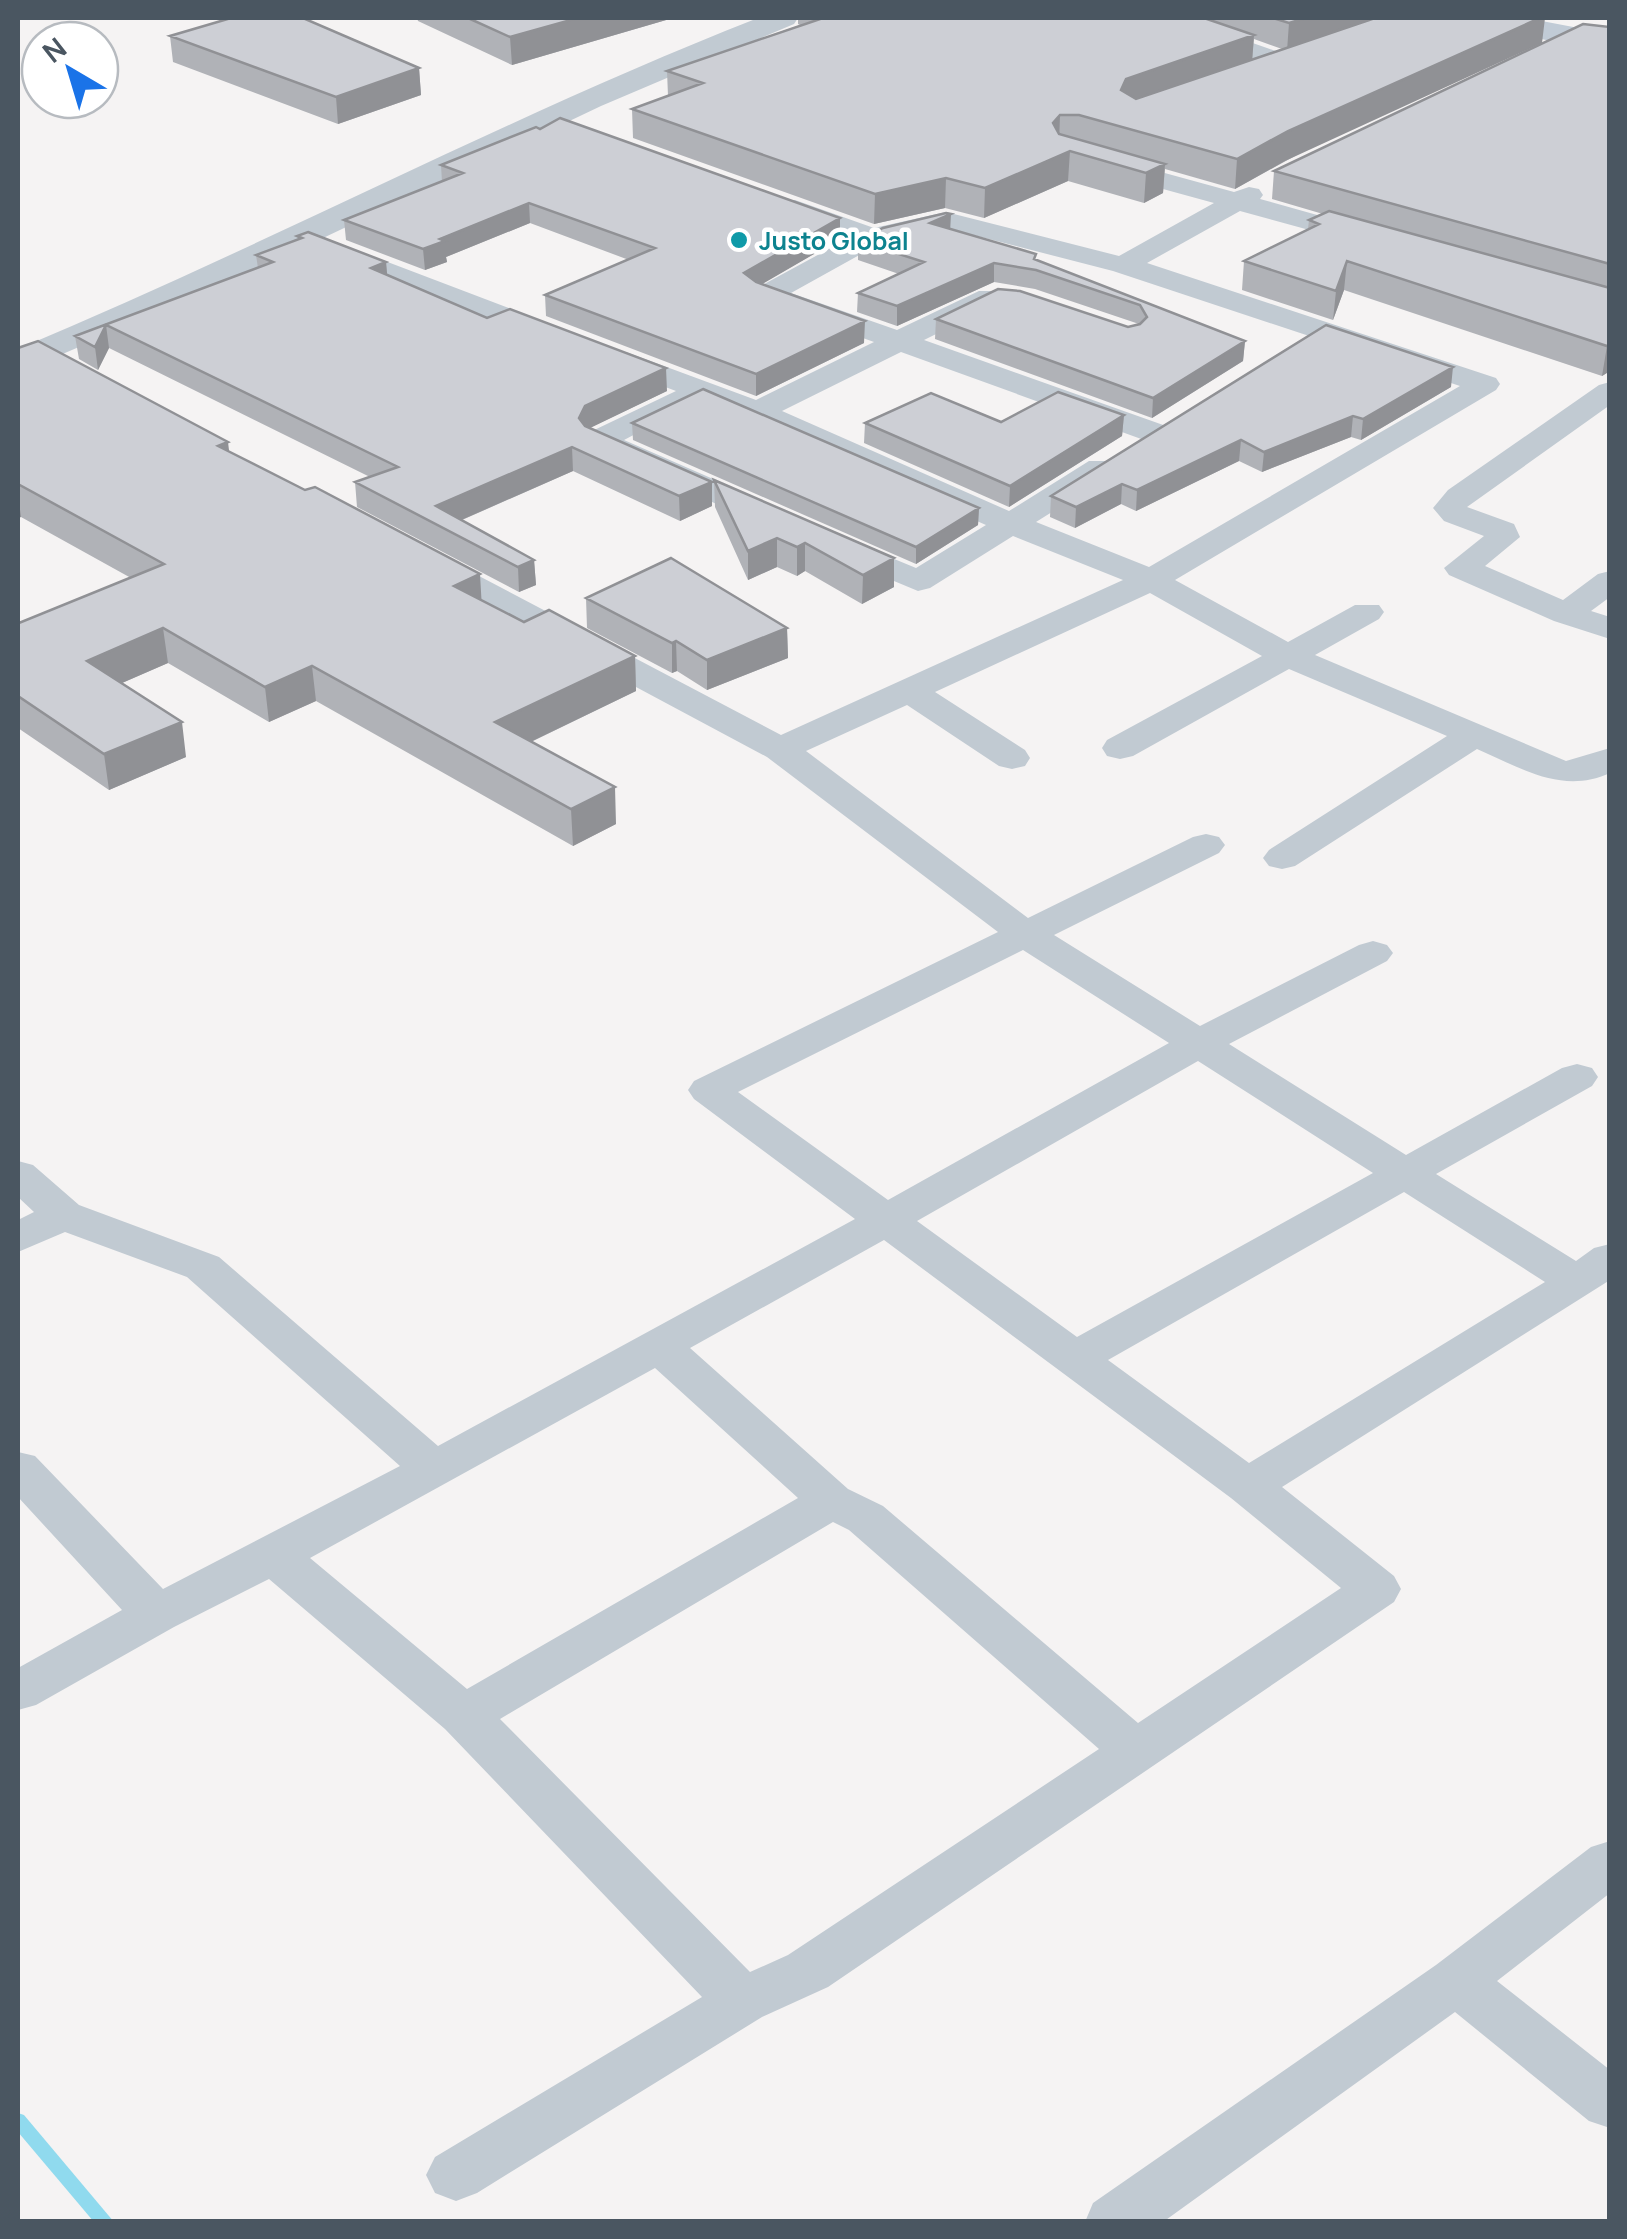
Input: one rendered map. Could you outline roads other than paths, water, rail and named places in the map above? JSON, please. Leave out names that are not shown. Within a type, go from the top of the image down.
[{"type":"main road","points":[[1482,18],[1528,22],[1610,44]]},
{"type":"street","points":[[28,358],[301,237],[545,119],[783,18]]},
{"type":"street","points":[[1159,18],[1296,60],[1244,77]]},
{"type":"street","points":[[1542,54],[1577,38]]},
{"type":"street","points":[[545,119],[582,132]]},
{"type":"street","points":[[1087,159],[1391,244]]},
{"type":"street","points":[[1122,265],[1266,186]]},
{"type":"street","points":[[763,198],[872,237]]},
{"type":"street","points":[[780,749],[1151,580],[1485,384],[1122,265],[946,220],[872,237],[767,294],[1155,433]]},
{"type":"street","points":[[301,237],[756,411],[1012,524],[1151,580],[1286,655],[1561,772],[1582,772],[1610,759]]},
{"type":"street","points":[[756,411],[993,295],[1024,299]]},
{"type":"street","points":[[1288,352],[1322,330]]},
{"type":"street","points":[[28,358],[73,372]]},
{"type":"street","points":[[700,391],[599,440],[918,580],[1187,416]]},
{"type":"street","points":[[1610,392],[1459,497],[1450,508],[1455,514],[1502,531],[1504,537],[1461,568],[1610,629]]},
{"type":"street","points":[[405,550],[780,749],[1024,934],[1406,1174],[1593,1270]]},
{"type":"street","points":[[1566,614],[1610,581]]},
{"type":"street","points":[[1120,748],[1367,612]]},
{"type":"street","points":[[908,689],[1012,758]]},
{"type":"street","points":[[1282,858],[1474,735]]},
{"type":"street","points":[[456,2174],[742,2000],[808,1971],[1376,1590],[1248,1486],[709,1090],[1206,845]]},
{"type":"street","points":[[18,1691],[156,1614],[274,1556],[888,1220],[1198,1044],[1373,954]]},
{"type":"street","points":[[1074,1358],[1578,1077]]},
{"type":"street","points":[[18,1174],[62,1215],[203,1267],[433,1468]]},
{"type":"street","points":[[18,1238],[62,1215]]},
{"type":"street","points":[[1248,1486],[1593,1270]]},
{"type":"street","points":[[656,1344],[830,1501],[866,1518],[1136,1750]]},
{"type":"street","points":[[18,1468],[156,1614]]},
{"type":"street","points":[[464,1715],[830,1501]]},
{"type":"street","points":[[274,1556],[464,1715],[742,2000]]},
{"type":"street","points":[[1114,2222],[1456,1980],[1610,1862]]},
{"type":"street","points":[[1456,1980],[1610,2104]]},
{"type":"waterway","points":[[18,2120],[105,2222]]},
{"type":"place","name":"Justo Global","points":[[739,240]]}]
